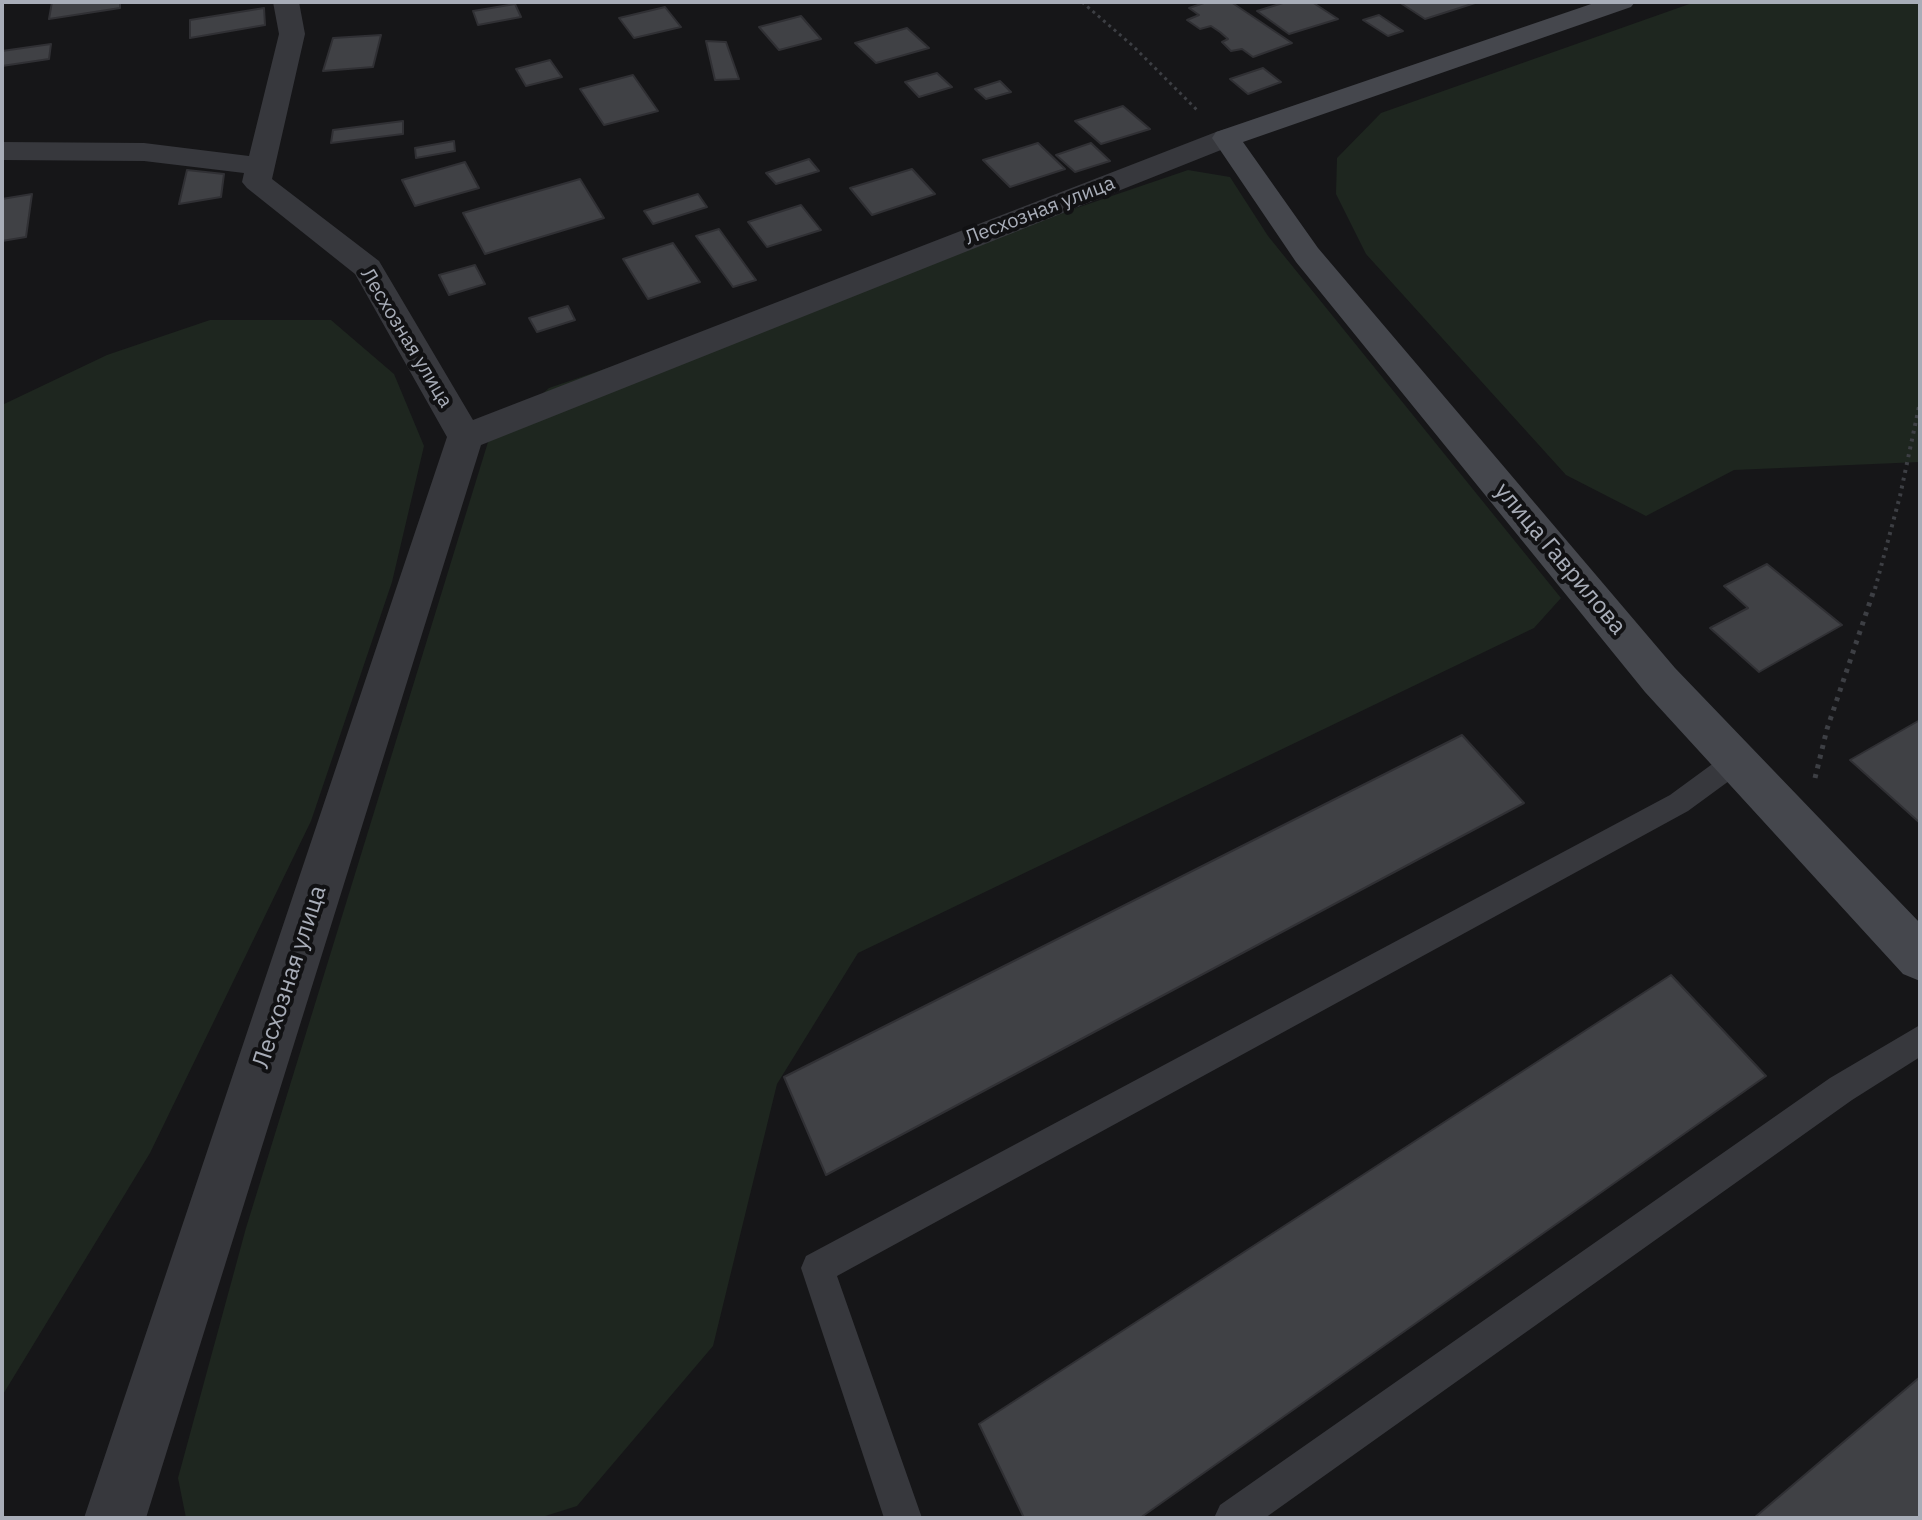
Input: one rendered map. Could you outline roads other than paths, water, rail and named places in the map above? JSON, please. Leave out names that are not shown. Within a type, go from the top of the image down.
[{"type":"street","points":[[2,151],[144,152],[261,166],[292,34],[286,2]]},
{"type":"street","name":"Лесхозная улица","points":[[465,437],[1226,138],[1622,2]]},
{"type":"street","name":"улица Гаврилова","points":[[1226,138],[1307,255],[1650,668],[1809,841],[1913,940]]},
{"type":"street","name":"Лесхозная улица","points":[[115,1518],[465,437],[368,268],[257,182],[261,166]]},
{"type":"lane","points":[[903,1518],[818,1268],[1679,803],[1735,762]]},
{"type":"lane","points":[[1233,1518],[1841,1089],[1920,1040]]}]
